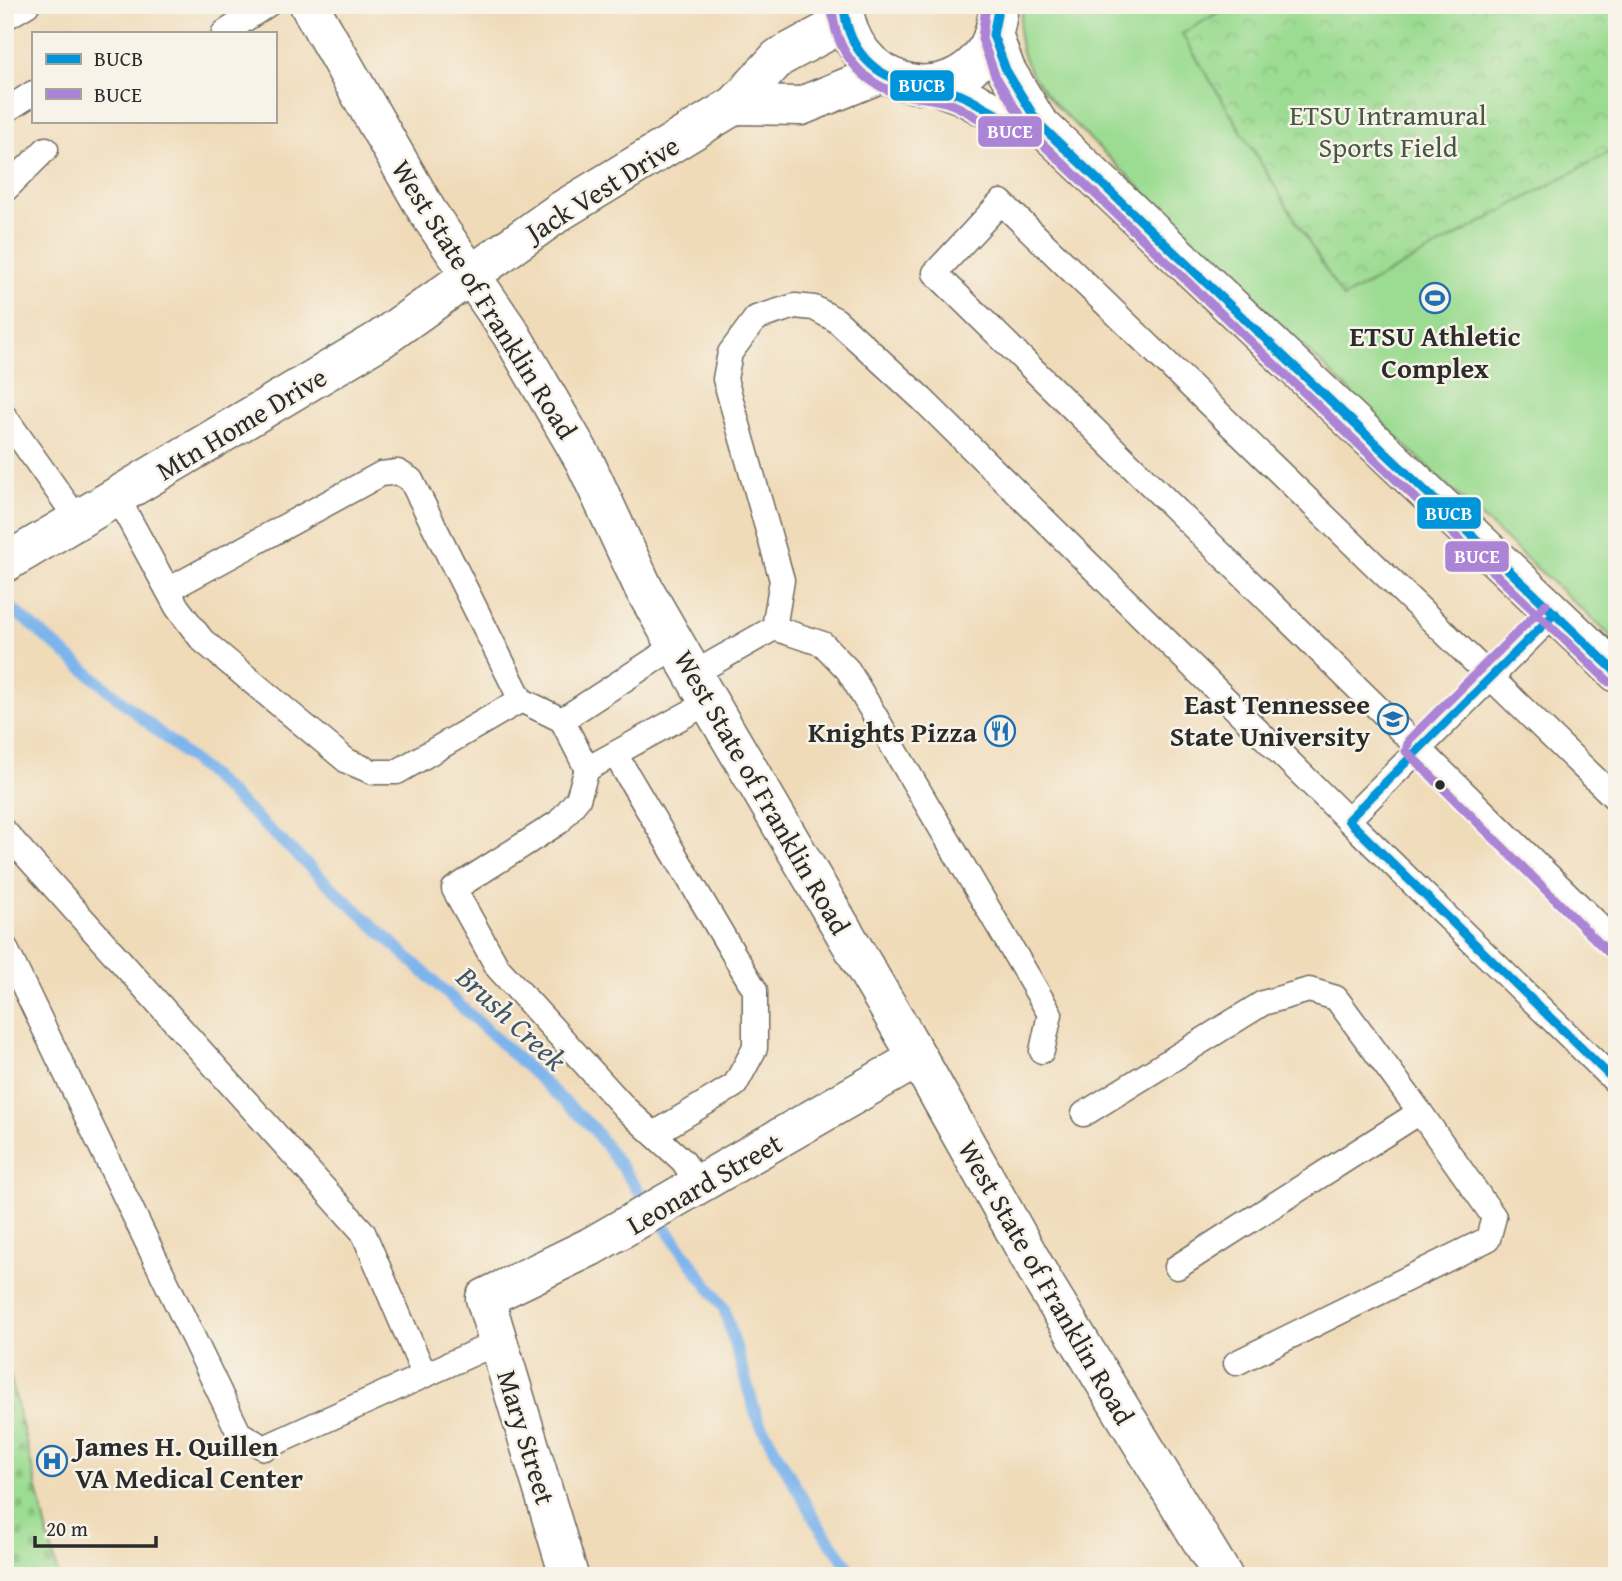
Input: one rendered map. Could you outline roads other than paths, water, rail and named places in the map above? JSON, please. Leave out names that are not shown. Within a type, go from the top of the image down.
[{"type":"main road","name":"West State of Franklin Road","points":[[309,5],[427,211],[511,334],[585,462],[644,589],[918,1058],[1044,1283],[1223,1576]]},
{"type":"main road","name":"Jack Vest Drive","points":[[471,275],[559,212],[735,106],[778,58],[845,13]]},
{"type":"main road","points":[[845,13],[853,43],[867,62],[882,73],[908,83],[931,84],[962,95],[1004,118],[1038,122]]},
{"type":"main road","points":[[931,84],[954,77],[973,65],[996,20]]},
{"type":"main road","points":[[996,20],[1006,70],[1038,122],[1617,673]]},
{"type":"main road","points":[[735,106],[802,107],[882,73]]},
{"type":"main road","name":"Mtn Home Drive","points":[[7,562],[381,339],[471,275]]},
{"type":"main road","name":"Leonard Street","points":[[485,1298],[618,1232],[918,1058]]},
{"type":"main road","name":"Mary Street","points":[[485,1298],[569,1576]]},
{"type":"lane","points":[[5,18],[27,5]]},
{"type":"lane","points":[[226,32],[267,5]]},
{"type":"lane","points":[[5,111],[32,94]]},
{"type":"lane","points":[[5,190],[46,149]]},
{"type":"lane","points":[[1617,800],[1001,202],[935,273],[1617,943]]},
{"type":"lane","points":[[774,628],[782,580],[725,379],[730,353],[756,318],[795,306],[814,307],[836,320],[922,400],[1617,1083]]},
{"type":"lane","points":[[5,417],[78,520]]},
{"type":"lane","points":[[168,590],[381,474],[398,472],[411,480],[521,700],[562,720],[587,769],[578,799],[559,822],[454,889],[498,968],[590,1070],[683,1161],[686,1194]]},
{"type":"lane","points":[[117,497],[168,590],[202,640],[347,761],[373,772],[397,772],[521,700]]},
{"type":"lane","points":[[1348,820],[1555,613]]},
{"type":"lane","points":[[562,720],[693,673],[774,628],[823,645],[848,670],[1050,1014],[1042,1051]]},
{"type":"lane","points":[[587,769],[615,754],[693,673]]},
{"type":"lane","points":[[615,754],[755,990],[755,1048],[735,1085],[654,1135]]},
{"type":"lane","points":[[5,832],[363,1232],[424,1374]]},
{"type":"lane","points":[[5,947],[239,1433],[264,1448],[498,1342]]},
{"type":"lane","points":[[1084,1114],[1262,1003],[1309,990],[1336,998],[1494,1217],[1488,1239],[1236,1363]]},
{"type":"lane","points":[[1177,1267],[1420,1112]]},
{"type":"waterway","name":"Brush Creek","points":[[5,600],[211,776],[592,1127],[724,1308],[757,1418],[816,1522],[855,1576]]},
{"type":"place","name":"ETSU Athletic Complex","points":[[1435,298]]},
{"type":"place","name":"East Tennessee State University","points":[[1393,719]]},
{"type":"place","name":"Knights Pizza","points":[[1000,731]]},
{"type":"place","name":"James H. Quillen VA Medical Center","points":[[52,1461]]},
{"type":"park label","name":"ETSU Intramural Sports Field","points":[[1388,130]]}]
